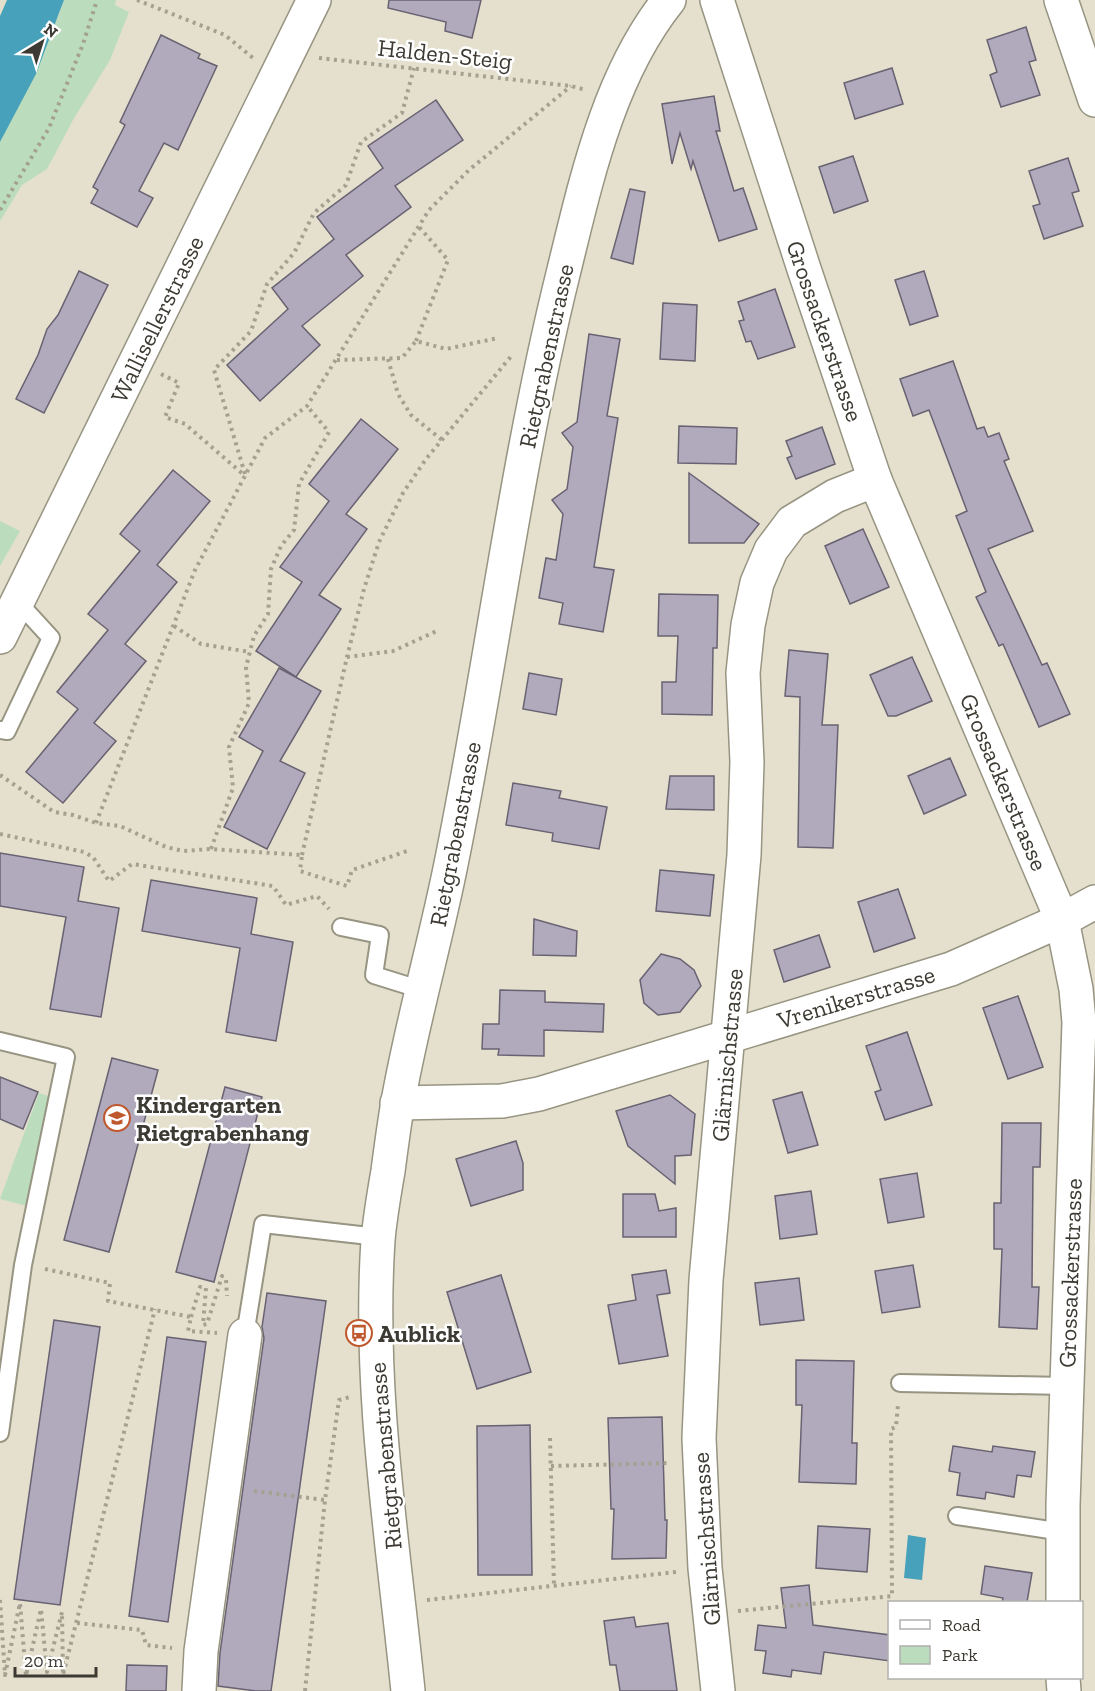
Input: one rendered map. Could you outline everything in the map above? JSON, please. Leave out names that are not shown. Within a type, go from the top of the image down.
[{"type":"street","name":"Wallisellerstrasse","points":[[0,638],[314,0]]},
{"type":"street","name":"Rietgrabenstrasse","points":[[408,1691],[377,1399],[375,1332],[378,1237],[398,1103],[451,864],[547,337],[579,205],[614,96],[635,50],[653,20],[669,0]]},
{"type":"street","name":"Grossackerstrasse","points":[[717,0],[875,480],[1062,920],[1076,989],[1079,1022],[1066,1386],[1063,1601]]},
{"type":"street","points":[[1061,0],[1095,100]]},
{"type":"street","name":"Glärnischstrasse","points":[[718,1691],[705,1568],[699,1438],[706,1280],[744,855],[747,762],[743,673],[748,625],[757,583],[771,550],[792,522],[835,496],[875,480]]},
{"type":"street","name":"Vrenikerstrasse","points":[[398,1103],[502,1101],[539,1094],[951,969],[1062,920],[1095,902]]},
{"type":"street","points":[[199,1691],[201,1651],[245,1335]]},
{"type":"lane","points":[[0,730],[7,731],[51,639],[18,602]]},
{"type":"lane","points":[[341,927],[380,935],[374,975],[422,990]]},
{"type":"lane","points":[[0,1041],[66,1057],[23,1265],[0,1433]]},
{"type":"lane","points":[[245,1335],[263,1224],[378,1237]]},
{"type":"lane","points":[[900,1383],[1066,1386]]},
{"type":"lane","points":[[957,1516],[1063,1532]]},
{"type":"path","points":[[0,210],[49,128],[84,44],[97,0]]},
{"type":"path","points":[[139,0],[225,35],[254,60]]},
{"type":"path","name":"Halden-Steig","points":[[316,56],[571,86],[469,170],[429,210],[419,227]]},
{"type":"path","points":[[245,475],[214,370],[251,331],[267,284],[294,253],[314,213],[346,185],[361,142],[402,113],[414,68]]},
{"type":"path","points":[[96,824],[195,570],[265,438],[308,406],[336,360],[419,227],[448,260],[416,341],[402,358],[336,360]]},
{"type":"path","points":[[416,341],[446,349],[498,338]]},
{"type":"path","points":[[410,850],[352,870],[347,886],[300,871],[347,657],[364,589],[379,542],[403,493],[426,459],[515,351]]},
{"type":"path","points":[[388,359],[398,394],[411,415],[442,440]]},
{"type":"path","points":[[161,373],[179,383],[165,417],[185,424],[245,475]]},
{"type":"path","points":[[211,849],[233,788],[229,747],[249,703],[246,667],[254,636],[268,614],[271,569],[281,546],[294,530],[299,484],[329,432],[308,406]]},
{"type":"path","points":[[174,626],[201,644],[250,652]]},
{"type":"path","points":[[347,657],[393,651],[440,630]]},
{"type":"path","points":[[0,775],[54,812],[73,815],[96,824],[120,826],[152,842],[183,851],[211,849],[302,855]]},
{"type":"path","points":[[0,834],[84,852],[93,857],[109,880],[132,864],[273,886],[286,905],[317,896],[332,912],[341,927]]},
{"type":"path","points":[[23,1265],[110,1283],[108,1300],[191,1317]]},
{"type":"path","points":[[188,1331],[200,1287],[206,1288],[203,1325],[207,1324],[222,1276],[226,1279],[228,1299]]},
{"type":"path","points":[[0,1600],[5,1676],[20,1604],[26,1676],[41,1609],[47,1672],[62,1612],[63,1675],[155,1309]]},
{"type":"path","points":[[305,1691],[325,1500],[339,1400],[351,1397]]},
{"type":"path","points":[[710,1614],[892,1596],[891,1429],[896,1427],[897,1415]]},
{"type":"path","points":[[550,1438],[554,1586]]},
{"type":"path","points":[[551,1466],[700,1462]]},
{"type":"path","points":[[260,1491],[325,1500]]},
{"type":"path","points":[[399,1603],[705,1568]]},
{"type":"path","points":[[77,1623],[142,1630],[146,1645],[158,1646]]},
{"type":"green space","points":[[64,0],[116,0],[115,5],[129,12],[110,60],[73,120],[47,169],[22,185],[0,221],[0,142]]},
{"type":"green space","points":[[0,521],[20,531],[0,566]]},
{"type":"green space","points":[[39,1093],[54,1098],[27,1206],[0,1199]]},
{"type":"water","points":[[7,0],[64,0],[36,74],[0,142],[0,16]]},
{"type":"water","points":[[908,1535],[926,1538],[922,1580],[904,1578]]},
{"type":"building","points":[[389,0],[481,0],[472,38],[445,31],[446,22],[388,8]]},
{"type":"building","points":[[1026,27],[1036,60],[1029,62],[1040,95],[1001,107],[990,75],[997,72],[987,40]]},
{"type":"building","points":[[161,35],[200,54],[198,58],[217,66],[178,150],[164,143],[139,191],[153,198],[137,227],[91,203],[98,190],[93,187],[125,125],[120,122]]},
{"type":"building","points":[[892,68],[903,104],[855,119],[844,83]]},
{"type":"building","points":[[714,96],[720,131],[716,131],[734,191],[743,188],[757,229],[719,241],[693,161],[691,169],[680,133],[672,164],[662,104]]},
{"type":"building","points":[[436,100],[463,140],[395,186],[411,207],[346,255],[363,276],[302,326],[320,345],[260,401],[227,365],[288,309],[272,288],[334,239],[317,217],[383,168],[368,146]]},
{"type":"building","points":[[853,156],[868,201],[834,213],[819,167]]},
{"type":"building","points":[[1068,158],[1079,191],[1072,193],[1083,226],[1044,239],[1033,206],[1040,204],[1029,171]]},
{"type":"building","points":[[630,189],[645,192],[633,264],[611,258]]},
{"type":"building","points":[[79,271],[108,285],[44,413],[16,399],[38,355],[47,329],[58,315]]},
{"type":"building","points":[[924,271],[938,316],[910,325],[895,280]]},
{"type":"building","points":[[775,289],[795,347],[758,359],[751,341],[746,342],[739,321],[744,320],[738,302]]},
{"type":"building","points":[[663,303],[697,305],[695,361],[660,359]]},
{"type":"building","points":[[589,334],[620,339],[607,416],[618,418],[594,567],[614,570],[603,632],[559,624],[563,603],[539,598],[546,558],[556,560],[563,514],[552,500],[567,489],[573,447],[562,433],[577,422]]},
{"type":"building","points":[[953,361],[977,429],[984,427],[988,437],[999,433],[1009,459],[1004,461],[1033,531],[988,549],[1042,665],[1047,663],[1070,714],[1039,727],[1003,644],[999,646],[976,597],[986,592],[956,516],[967,511],[929,410],[913,416],[900,379]]},
{"type":"building","points":[[361,419],[398,449],[346,514],[367,529],[319,595],[341,609],[296,677],[256,651],[302,582],[280,567],[329,501],[309,484]]},
{"type":"building","points":[[679,426],[737,428],[736,464],[678,463]]},
{"type":"building","points":[[822,427],[835,464],[796,479],[787,458],[792,456],[786,441]]},
{"type":"building","points":[[173,470],[210,501],[157,565],[177,582],[125,644],[146,661],[94,723],[116,741],[63,803],[26,772],[78,709],[57,692],[108,630],[88,614],[140,551],[120,534]]},
{"type":"building","points":[[689,473],[759,524],[744,543],[689,543]]},
{"type":"building","points":[[863,529],[889,587],[850,604],[825,546]]},
{"type":"building","points":[[659,594],[718,595],[717,648],[713,648],[712,715],[662,714],[662,682],[676,682],[678,636],[658,636]]},
{"type":"building","points":[[789,650],[828,654],[822,725],[838,725],[833,848],[798,847],[800,697],[785,696]]},
{"type":"building","points":[[912,657],[932,701],[896,716],[888,716],[870,675]]},
{"type":"building","points":[[279,668],[321,691],[280,761],[305,773],[267,849],[224,827],[263,751],[239,737]]},
{"type":"building","points":[[529,673],[562,679],[556,715],[523,709]]},
{"type":"building","points":[[950,758],[966,795],[924,814],[908,776]]},
{"type":"building","points":[[670,776],[714,776],[714,810],[666,809]]},
{"type":"building","points":[[513,783],[561,791],[559,798],[607,807],[599,849],[552,841],[553,833],[506,825]]},
{"type":"building","points":[[0,853],[84,867],[78,901],[119,908],[101,1017],[50,1009],[66,917],[0,906]]},
{"type":"building","points":[[660,870],[714,875],[710,916],[656,911]]},
{"type":"building","points":[[151,880],[257,898],[251,934],[293,942],[276,1041],[226,1032],[240,948],[142,931]]},
{"type":"building","points":[[898,889],[915,938],[874,952],[858,902]]},
{"type":"building","points":[[534,919],[577,931],[576,956],[533,955]]},
{"type":"building","points":[[819,935],[830,967],[784,982],[774,950]]},
{"type":"building","points":[[661,954],[680,959],[694,970],[701,986],[680,1012],[658,1015],[644,1003],[640,980]]},
{"type":"building","points":[[500,990],[545,991],[545,1002],[604,1004],[603,1032],[544,1030],[544,1056],[498,1055],[499,1049],[482,1049],[483,1024],[499,1024]]},
{"type":"building","points":[[1018,996],[1043,1067],[1008,1079],[983,1008]]},
{"type":"building","points":[[907,1032],[932,1105],[885,1120],[875,1092],[881,1090],[866,1046]]},
{"type":"building","points":[[112,1058],[158,1070],[109,1252],[64,1240]]},
{"type":"building","points":[[0,1077],[38,1092],[23,1129],[0,1119]]},
{"type":"building","points":[[225,1087],[262,1097],[214,1282],[176,1272]]},
{"type":"building","points":[[802,1092],[818,1145],[788,1153],[773,1100]]},
{"type":"building","points":[[670,1095],[695,1114],[691,1155],[675,1156],[675,1184],[628,1146],[616,1111]]},
{"type":"building","points":[[1002,1123],[1041,1123],[1040,1167],[1033,1167],[1032,1287],[1039,1287],[1037,1329],[999,1327],[1002,1249],[994,1249],[994,1203],[1001,1203]]},
{"type":"building","points":[[516,1141],[523,1163],[523,1190],[471,1206],[456,1159]]},
{"type":"building","points":[[917,1173],[924,1217],[888,1223],[880,1179]]},
{"type":"building","points":[[811,1191],[817,1234],[780,1239],[775,1196]]},
{"type":"building","points":[[623,1194],[655,1194],[659,1211],[676,1208],[676,1237],[623,1237]]},
{"type":"building","points":[[913,1265],[920,1307],[882,1313],[875,1271]]},
{"type":"building","points":[[666,1270],[670,1293],[657,1295],[668,1356],[619,1364],[608,1305],[636,1300],[632,1275]]},
{"type":"building","points":[[501,1275],[531,1372],[477,1389],[447,1292]]},
{"type":"building","points":[[799,1278],[804,1320],[760,1325],[755,1283]]},
{"type":"building","points":[[267,1293],[326,1301],[271,1691],[256,1691],[218,1686],[220,1653],[264,1338],[262,1327]]},
{"type":"building","points":[[54,1320],[100,1327],[60,1605],[14,1599]]},
{"type":"building","points":[[167,1337],[206,1342],[168,1622],[129,1616]]},
{"type":"building","points":[[796,1360],[854,1361],[852,1443],[857,1443],[856,1484],[799,1482],[802,1405],[796,1405]]},
{"type":"building","points":[[662,1417],[665,1520],[667,1520],[666,1558],[612,1559],[614,1509],[611,1509],[608,1418]]},
{"type":"building","points":[[530,1425],[532,1575],[478,1575],[477,1426]]},
{"type":"building","points":[[953,1446],[992,1452],[993,1446],[1035,1452],[1031,1477],[1017,1475],[1014,1497],[986,1492],[985,1499],[957,1495],[960,1473],[949,1471]]},
{"type":"building","points":[[818,1526],[870,1529],[867,1572],[816,1568]]},
{"type":"building","points":[[985,1566],[1032,1573],[1027,1601],[1002,1601],[1003,1598],[981,1594]]},
{"type":"building","points":[[809,1585],[813,1625],[888,1635],[888,1661],[824,1652],[821,1674],[792,1670],[791,1677],[763,1673],[766,1651],[755,1650],[758,1625],[786,1628],[781,1588]]},
{"type":"building","points":[[634,1617],[636,1627],[668,1623],[677,1691],[620,1691],[616,1665],[610,1665],[604,1621]]},
{"type":"building","points":[[127,1665],[167,1666],[166,1691],[126,1691]]},
{"type":"place","name":"Kindergarten Rietgrabenhang","points":[[117,1118]]},
{"type":"place","name":"Aublick","points":[[359,1333]]}]
